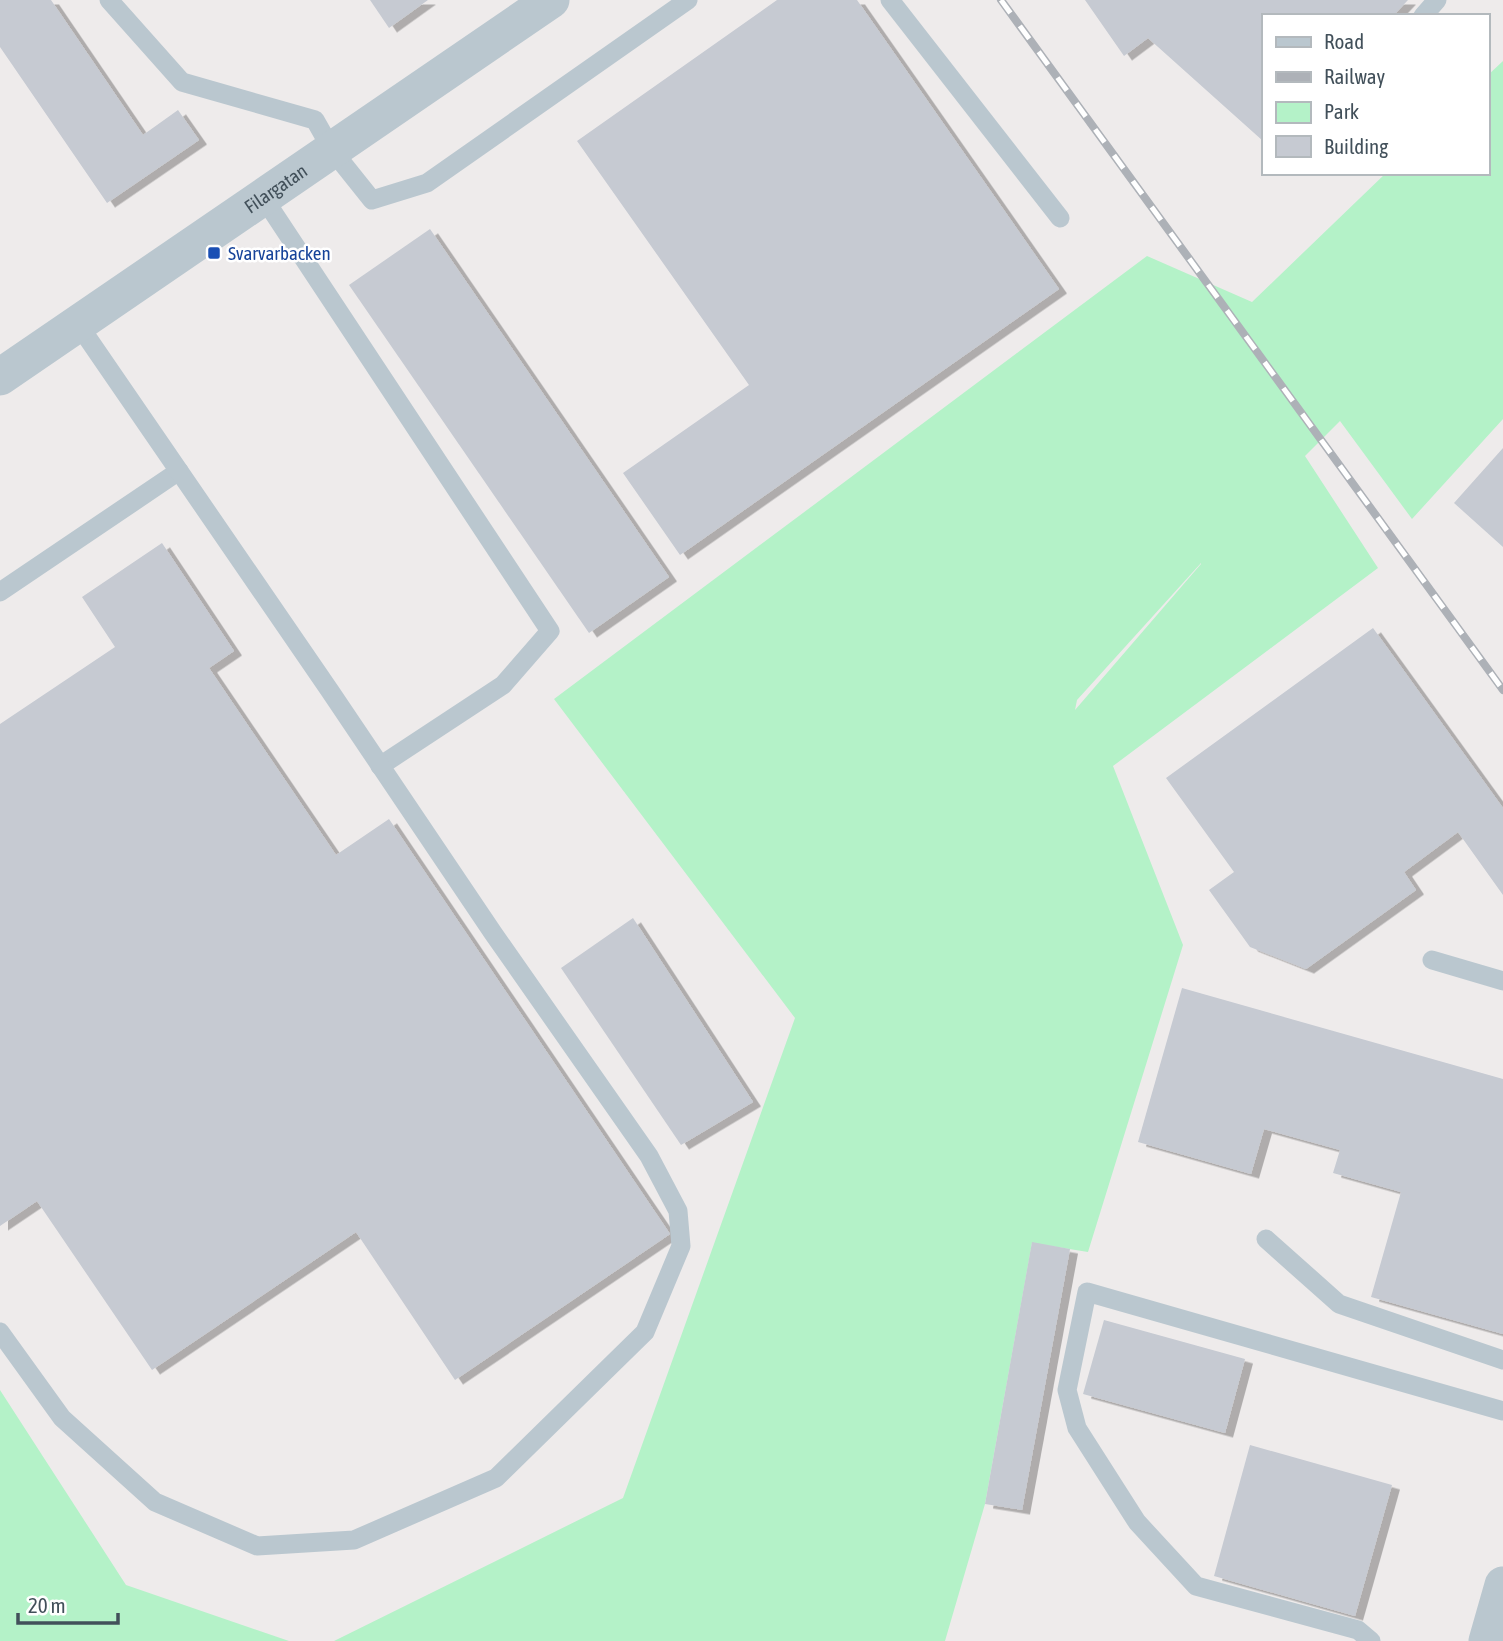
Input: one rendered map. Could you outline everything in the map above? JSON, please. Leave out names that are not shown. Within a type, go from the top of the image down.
[{"type":"street","name":"Filargatan","points":[[0,377],[551,0]]},
{"type":"street","points":[[1488,1641],[1502,1596]]},
{"type":"lane","points":[[109,0],[182,82],[315,120],[332,150],[372,200],[426,183],[688,0]]},
{"type":"lane","points":[[890,0],[1060,218]]},
{"type":"lane","points":[[1425,14],[1437,0]]},
{"type":"lane","points":[[263,197],[550,631],[503,685],[380,766]]},
{"type":"lane","points":[[0,1332],[62,1418],[155,1502],[257,1546],[354,1540],[496,1478],[645,1332],[681,1246],[678,1211],[649,1156],[493,933],[78,324]]},
{"type":"lane","points":[[0,592],[179,471]]},
{"type":"lane","points":[[1432,960],[1503,981]]},
{"type":"lane","points":[[1266,1239],[1339,1304],[1503,1360]]},
{"type":"lane","points":[[1371,1641],[1358,1630],[1196,1587],[1137,1522],[1077,1428],[1067,1391],[1087,1292],[1503,1411]]},
{"type":"green space","points":[[1503,61],[1503,419],[1412,519],[1340,421],[1305,456],[1378,568],[1113,766],[1183,945],[1088,1252],[1032,1243],[985,1504],[945,1641],[334,1641],[623,1498],[795,1018],[554,699],[1147,256],[1252,302],[1384,175],[1489,175],[1489,74]],"holes":[[[1201,563],[1201,564],[1075,710],[1077,700]]]},
{"type":"green space","points":[[0,1390],[126,1585],[289,1641],[0,1641]]},
{"type":"building","points":[[0,0],[51,0],[143,135],[178,110],[199,140],[107,203],[0,47]]},
{"type":"building","points":[[370,0],[428,0],[389,28]]},
{"type":"building","points":[[777,0],[857,0],[1059,289],[680,555],[623,473],[749,385],[577,141]]},
{"type":"building","points":[[1085,0],[1408,0],[1395,14],[1262,14],[1262,140],[1148,38],[1124,56]]},
{"type":"building","points":[[430,229],[669,577],[589,633],[349,285]]},
{"type":"building","points":[[1503,448],[1503,547],[1454,503]]},
{"type":"building","points":[[162,543],[234,651],[209,668],[336,855],[389,819],[670,1234],[455,1380],[356,1232],[152,1370],[37,1201],[0,1226],[0,724],[115,647],[82,597]]},
{"type":"building","points":[[1373,628],[1503,808],[1503,895],[1458,832],[1404,872],[1416,890],[1306,969],[1250,947],[1209,890],[1234,872],[1166,778]]},
{"type":"building","points":[[633,918],[753,1102],[681,1145],[561,968]]},
{"type":"building","points":[[1182,988],[1503,1079],[1503,1334],[1371,1297],[1401,1192],[1333,1173],[1340,1150],[1264,1129],[1251,1174],[1138,1142]]},
{"type":"building","points":[[1032,1242],[1070,1249],[1022,1510],[985,1504]]},
{"type":"building","points":[[1104,1320],[1245,1359],[1225,1433],[1083,1394]]},
{"type":"building","points":[[1250,1445],[1392,1485],[1355,1616],[1214,1576]]},
{"type":"railway","points":[[1001,0],[1503,690]]},
{"type":"place","name":"Svarvarbacken","points":[[214,253]]}]
